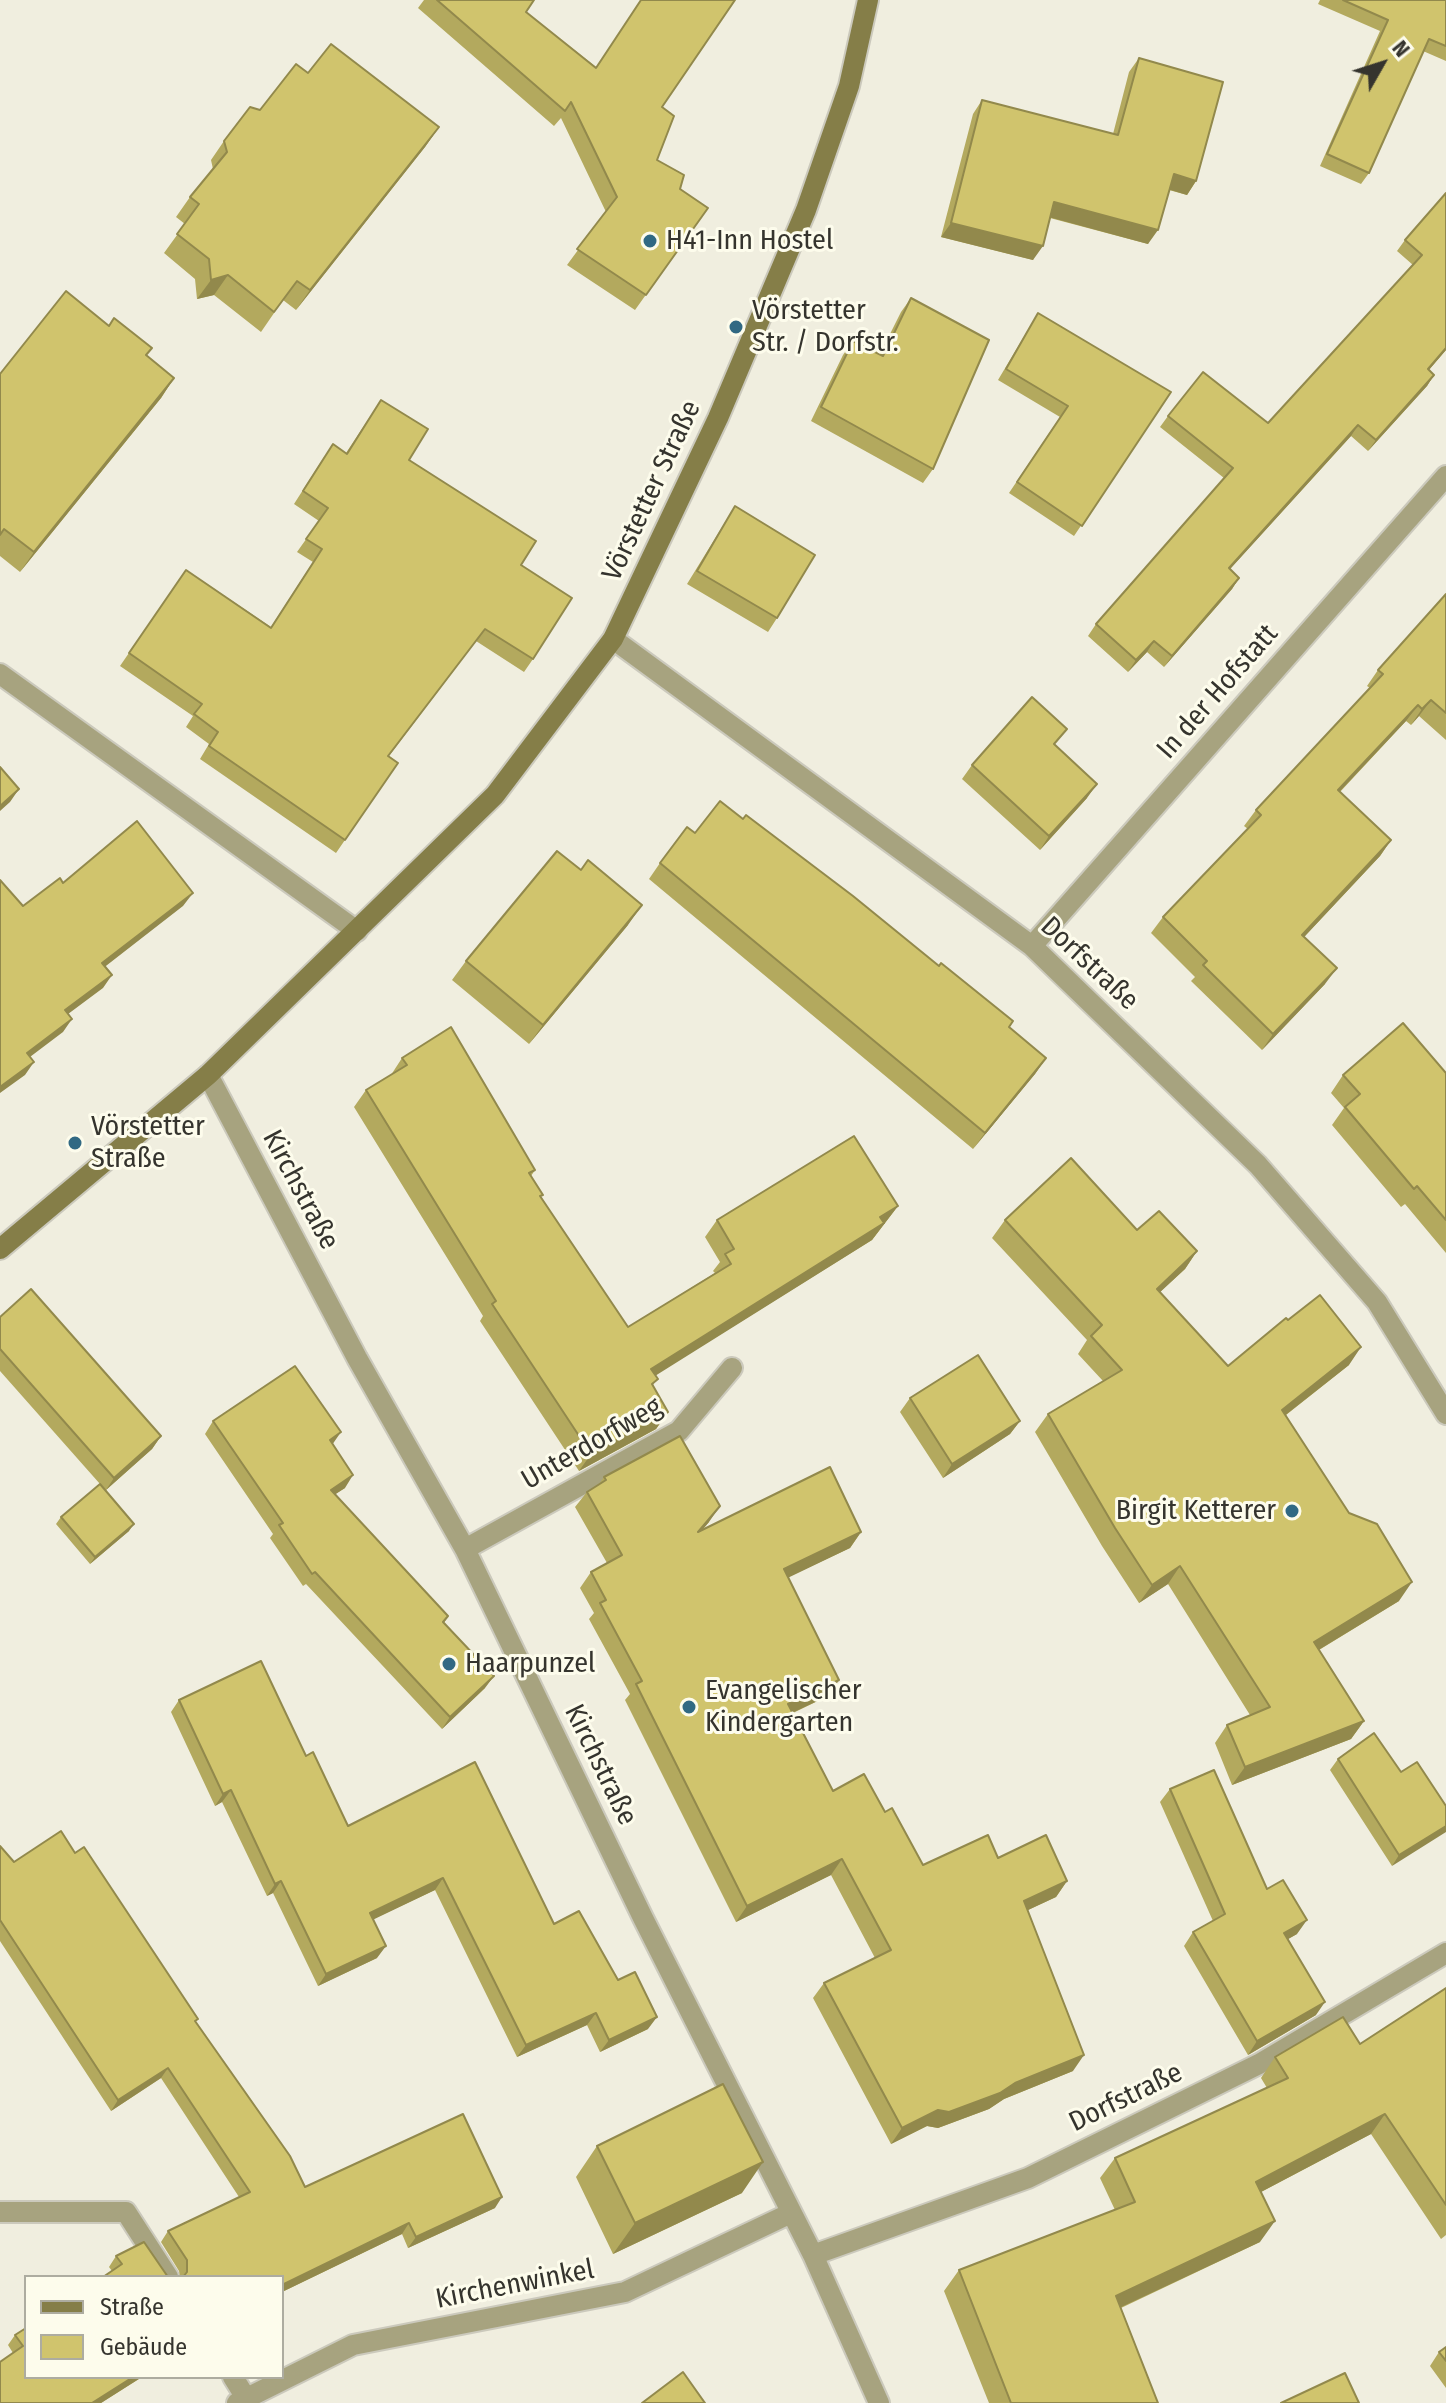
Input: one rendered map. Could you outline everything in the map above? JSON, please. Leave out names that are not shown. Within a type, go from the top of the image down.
[{"type":"street","name":"Vörstetter Straße","points":[[0,1249],[208,1075],[495,795],[613,639],[718,418],[806,210],[849,86],[868,0]]},
{"type":"street","name":"In der Hofstatt","points":[[1032,946],[1446,476]]},
{"type":"street","name":"Dorfstraße","points":[[613,639],[1032,946],[1258,1165],[1377,1302],[1446,1414]]},
{"type":"street","points":[[0,674],[357,931]]},
{"type":"street","name":"Kirchstraße","points":[[208,1075],[357,1358],[465,1549],[643,1918],[813,2255],[879,2403]]},
{"type":"street","name":"Unterdorfweg","points":[[465,1549],[679,1431],[732,1368]]},
{"type":"street","name":"Dorfstraße","points":[[813,2255],[1028,2178],[1259,2064],[1446,1953]]},
{"type":"street","points":[[0,2212],[126,2212],[167,2275]]},
{"type":"street","name":"Kirchenwinkel","points":[[234,2379],[241,2401],[353,2345],[625,2292],[791,2213]]},
{"type":"building","points":[[437,0],[534,0],[526,12],[596,68],[641,0],[735,0],[662,107],[674,116],[657,160],[684,175],[680,189],[708,208],[646,295],[577,249],[617,197],[571,102],[565,111]]},
{"type":"building","points":[[1343,0],[1446,0],[1446,46],[1429,39],[1369,173],[1327,154],[1388,20]]},
{"type":"building","points":[[331,44],[439,127],[310,290],[297,281],[274,312],[228,275],[211,280],[209,259],[177,234],[199,204],[190,197],[227,152],[224,141],[250,107],[260,110],[296,64],[308,73]]},
{"type":"building","points":[[1139,58],[1223,82],[1196,181],[1174,174],[1158,230],[1054,202],[1043,246],[951,223],[982,100],[1118,135]]},
{"type":"building","points":[[1446,193],[1446,348],[1428,369],[1434,375],[1376,440],[1358,425],[1229,568],[1239,578],[1172,656],[1154,641],[1136,660],[1096,624],[1233,468],[1168,416],[1203,372],[1268,423],[1422,255],[1405,240]]},
{"type":"building","points":[[66,291],[109,326],[114,318],[152,348],[146,355],[174,378],[34,552],[4,529],[0,535],[0,374]]},
{"type":"building","points":[[911,298],[989,340],[933,469],[821,407],[853,341],[883,356]]},
{"type":"building","points":[[1038,313],[1171,392],[1082,526],[1017,482],[1068,406],[1006,369]]},
{"type":"building","points":[[381,400],[428,429],[409,460],[536,541],[521,565],[572,598],[533,659],[485,629],[388,756],[398,763],[345,840],[209,746],[218,732],[194,714],[202,704],[129,653],[186,570],[271,628],[322,549],[306,539],[328,508],[303,491],[333,444],[347,454]]},
{"type":"building","points":[[735,506],[815,555],[777,618],[697,571]]},
{"type":"building","points":[[1446,594],[1446,713],[1431,700],[1422,709],[1418,705],[1338,790],[1391,840],[1302,935],[1337,968],[1273,1034],[1203,965],[1207,961],[1163,917],[1261,815],[1256,810],[1383,674],[1378,670]]},
{"type":"building","points":[[1032,697],[1067,729],[1054,744],[1097,784],[1049,836],[972,765]]},
{"type":"building","points":[[0,767],[19,789],[0,806]]},
{"type":"building","points":[[720,801],[743,819],[746,815],[939,966],[941,963],[1013,1021],[1009,1027],[1046,1058],[985,1133],[660,863],[687,827],[695,833]]},
{"type":"building","points":[[137,821],[193,893],[102,963],[112,975],[65,1010],[72,1019],[27,1053],[34,1062],[0,1087],[0,880],[23,906],[60,878],[63,883]]},
{"type":"building","points":[[557,851],[581,870],[588,860],[642,905],[543,1025],[466,961]]},
{"type":"building","points":[[1403,1023],[1446,1073],[1446,1220],[1417,1186],[1414,1189],[1345,1107],[1360,1094],[1343,1075]]},
{"type":"building","points":[[451,1027],[535,1170],[529,1173],[543,1195],[540,1196],[628,1327],[731,1264],[725,1254],[734,1249],[717,1220],[854,1136],[898,1206],[880,1217],[884,1223],[651,1369],[658,1379],[652,1384],[668,1412],[591,1454],[492,1304],[496,1301],[366,1090],[407,1065],[402,1058]]},
{"type":"building","points":[[1071,1158],[1137,1230],[1159,1211],[1197,1251],[1157,1289],[1228,1366],[1286,1318],[1288,1320],[1320,1295],[1361,1347],[1282,1410],[1349,1513],[1377,1524],[1412,1582],[1314,1642],[1364,1721],[1245,1767],[1227,1725],[1270,1707],[1180,1566],[1152,1585],[1048,1414],[1122,1370],[1091,1336],[1102,1325],[1005,1220]]},
{"type":"building","points":[[31,1289],[161,1436],[114,1478],[0,1349],[0,1317]]},
{"type":"building","points":[[978,1355],[1020,1421],[952,1464],[910,1398]]},
{"type":"building","points":[[295,1366],[341,1432],[330,1440],[353,1475],[331,1490],[448,1616],[443,1622],[494,1676],[450,1717],[315,1572],[312,1574],[279,1525],[283,1523],[213,1421]]},
{"type":"building","points":[[680,1436],[720,1506],[698,1532],[830,1467],[861,1532],[784,1569],[839,1680],[788,1704],[833,1791],[864,1774],[885,1812],[892,1808],[923,1865],[988,1835],[998,1858],[1046,1835],[1067,1881],[1024,1901],[1084,2055],[1015,2083],[1000,2093],[949,2112],[938,2110],[902,2128],[824,1983],[891,1950],[842,1859],[747,1906],[636,1684],[642,1681],[600,1603],[606,1600],[591,1572],[622,1555],[587,1492],[606,1480],[604,1477]]},
{"type":"building","points":[[100,1484],[134,1524],[95,1557],[61,1517]]},
{"type":"building","points":[[261,1661],[306,1756],[313,1752],[348,1826],[475,1762],[554,1924],[579,1911],[618,1980],[635,1972],[657,2017],[609,2040],[596,2013],[526,2045],[443,1878],[370,1913],[386,1946],[326,1974],[281,1881],[275,1884],[231,1790],[223,1794],[179,1700]]},
{"type":"building","points":[[1374,1733],[1401,1772],[1417,1762],[1446,1806],[1446,1826],[1399,1855],[1338,1759]]},
{"type":"building","points":[[1214,1770],[1267,1889],[1283,1880],[1307,1920],[1284,1933],[1325,2002],[1257,2041],[1193,1932],[1225,1914],[1170,1789]]},
{"type":"building","points":[[61,1831],[75,1853],[84,1847],[198,2019],[195,2021],[290,2156],[305,2187],[463,2114],[502,2197],[416,2237],[409,2223],[284,2284],[284,2275],[185,2275],[187,2260],[168,2231],[250,2192],[168,2068],[118,2100],[0,1920],[0,1846],[14,1862]]},
{"type":"building","points":[[1446,1988],[1446,2205],[1385,2114],[1256,2182],[1275,2221],[1116,2296],[1158,2403],[1011,2403],[959,2270],[1135,2202],[1115,2158],[1288,2078],[1275,2057],[1343,2017],[1360,2044]]},
{"type":"building","points":[[723,2084],[763,2162],[635,2223],[597,2146]]},
{"type":"building","points":[[144,2242],[167,2275],[106,2275],[122,2264],[116,2256]]},
{"type":"building","points":[[24,2329],[24,2379],[130,2379],[92,2403],[0,2403],[0,2362],[23,2346],[15,2335]]},
{"type":"building","points":[[1446,2347],[1446,2361],[1439,2352]]},
{"type":"building","points":[[683,2372],[705,2403],[642,2403]]},
{"type":"building","points":[[1345,2373],[1359,2403],[1281,2403]]},
{"type":"place","name":"H41-Inn Hostel","points":[[650,241]]},
{"type":"place","name":"Vörstetter Str. / Dorfstr.","points":[[736,327]]},
{"type":"place","name":"Vörstetter Straße","points":[[75,1143]]},
{"type":"place","name":"Birgit Ketterer","points":[[1292,1511]]},
{"type":"place","name":"Haarpunzel","points":[[449,1664]]},
{"type":"place","name":"Evangelischer Kindergarten","points":[[689,1707]]}]
